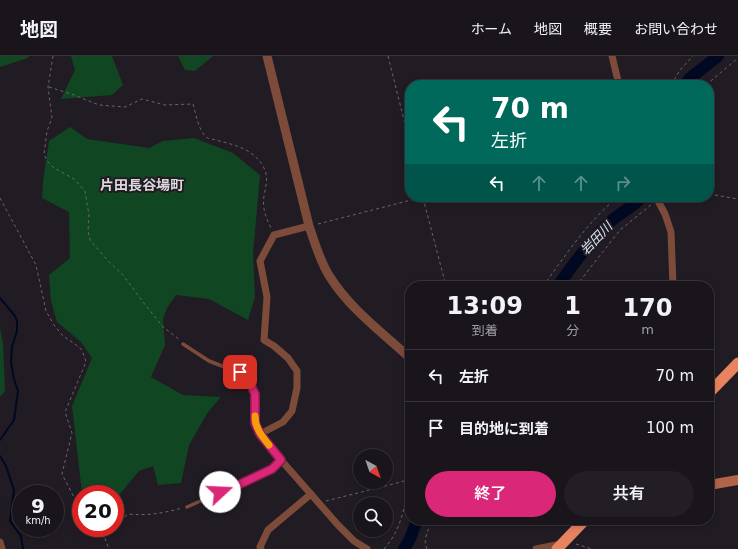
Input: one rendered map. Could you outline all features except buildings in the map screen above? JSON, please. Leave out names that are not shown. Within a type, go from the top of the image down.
[{"type":"highway","points":[[714,388],[738,363]]},
{"type":"highway","points":[[562,544],[580,525]]},
{"type":"main road","points":[[714,484],[738,480]]},
{"type":"street","points":[[267,56],[309,226],[317,251],[330,277],[352,304],[405,353]]},
{"type":"street","points":[[612,56],[618,80]]},
{"type":"street","points":[[659,202],[671,232],[673,281]]},
{"type":"street","points":[[309,226],[274,235],[260,261],[267,297],[264,340],[288,358],[297,371],[297,388],[292,410],[283,422],[260,434],[338,525],[354,541],[366,549]]},
{"type":"street","points":[[261,549],[260,547],[268,530],[311,494]]},
{"type":"street","points":[[0,543],[2,549]]},
{"type":"street","points":[[536,549],[562,544]]},
{"type":"lane","points":[[184,344],[209,361],[240,372],[249,381],[255,394],[255,423],[260,434]]},
{"type":"lane","points":[[187,507],[272,469],[281,460]]},
{"type":"path","points":[[52,56],[48,87],[52,118],[47,131],[44,154],[54,168],[74,179],[85,191],[89,215],[88,231],[90,240],[108,261],[123,274],[163,327],[184,344]]},
{"type":"path","points":[[388,56],[405,124]]},
{"type":"path","points":[[674,80],[680,70],[693,56]]},
{"type":"path","points":[[712,80],[738,58]]},
{"type":"path","points":[[48,87],[99,105],[125,107],[142,99],[165,105],[193,104],[200,130],[206,138],[244,148],[254,155],[262,165],[266,172],[267,185],[264,196],[264,210],[274,235]]},
{"type":"path","points":[[714,195],[738,199]]},
{"type":"path","points":[[0,198],[36,266],[46,311],[62,336],[82,350],[86,362],[65,412],[72,433],[62,474],[72,492]]},
{"type":"path","points":[[309,226],[405,202]]},
{"type":"path","points":[[424,202],[445,281]]},
{"type":"path","points":[[547,281],[586,228],[602,210],[612,202]]},
{"type":"path","points":[[580,281],[620,230],[652,202]]},
{"type":"path","points":[[320,503],[405,480]]},
{"type":"path","points":[[384,549],[400,525],[405,506]]},
{"type":"path","points":[[124,517],[128,514],[157,514],[187,507]]},
{"type":"path","points":[[427,549],[425,541],[430,525]]},
{"type":"path","points":[[104,537],[109,549]]},
{"type":"path","points":[[562,544],[570,542],[592,549]]},
{"type":"green space","points":[[0,56],[29,56],[28,58],[0,67]]},
{"type":"green space","points":[[71,56],[112,56],[123,85],[112,95],[61,99],[75,70]]},
{"type":"green space","points":[[178,56],[213,56],[195,71],[185,70]]},
{"type":"green space","points":[[70,127],[87,139],[149,148],[163,141],[194,138],[233,153],[260,175],[253,254],[255,297],[248,320],[209,299],[176,295],[167,308],[163,319],[165,345],[151,377],[183,395],[221,397],[208,412],[189,445],[181,483],[158,485],[153,466],[139,471],[124,489],[124,485],[81,485],[72,406],[92,358],[81,342],[57,322],[51,301],[49,275],[70,258],[69,212],[42,198],[49,141]]},
{"type":"green space","points":[[0,328],[3,344],[5,391],[0,397]]},
{"type":"waterway","name":"岩田川","points":[[688,80],[718,56]]},
{"type":"waterway","name":"岩田川","points":[[561,281],[601,231],[612,220],[637,202]]},
{"type":"waterway","points":[[0,298],[15,316],[17,321],[17,331],[12,347],[11,363],[18,391],[14,420],[0,440]]},
{"type":"waterway","points":[[0,456],[6,466],[14,490],[10,521],[21,536],[23,549]]},
{"type":"waterway","name":"岩田川","points":[[404,549],[410,539],[415,525]]},
{"type":"slow traffic","points":[[255,416],[255,423],[260,434],[269,445]]},
{"type":"district","name":"片田長谷場町","points":[[142,185]]},
{"type":"route","points":[[220,492],[272,469],[281,460],[260,434],[255,423],[255,394],[249,381],[240,372]]}]
